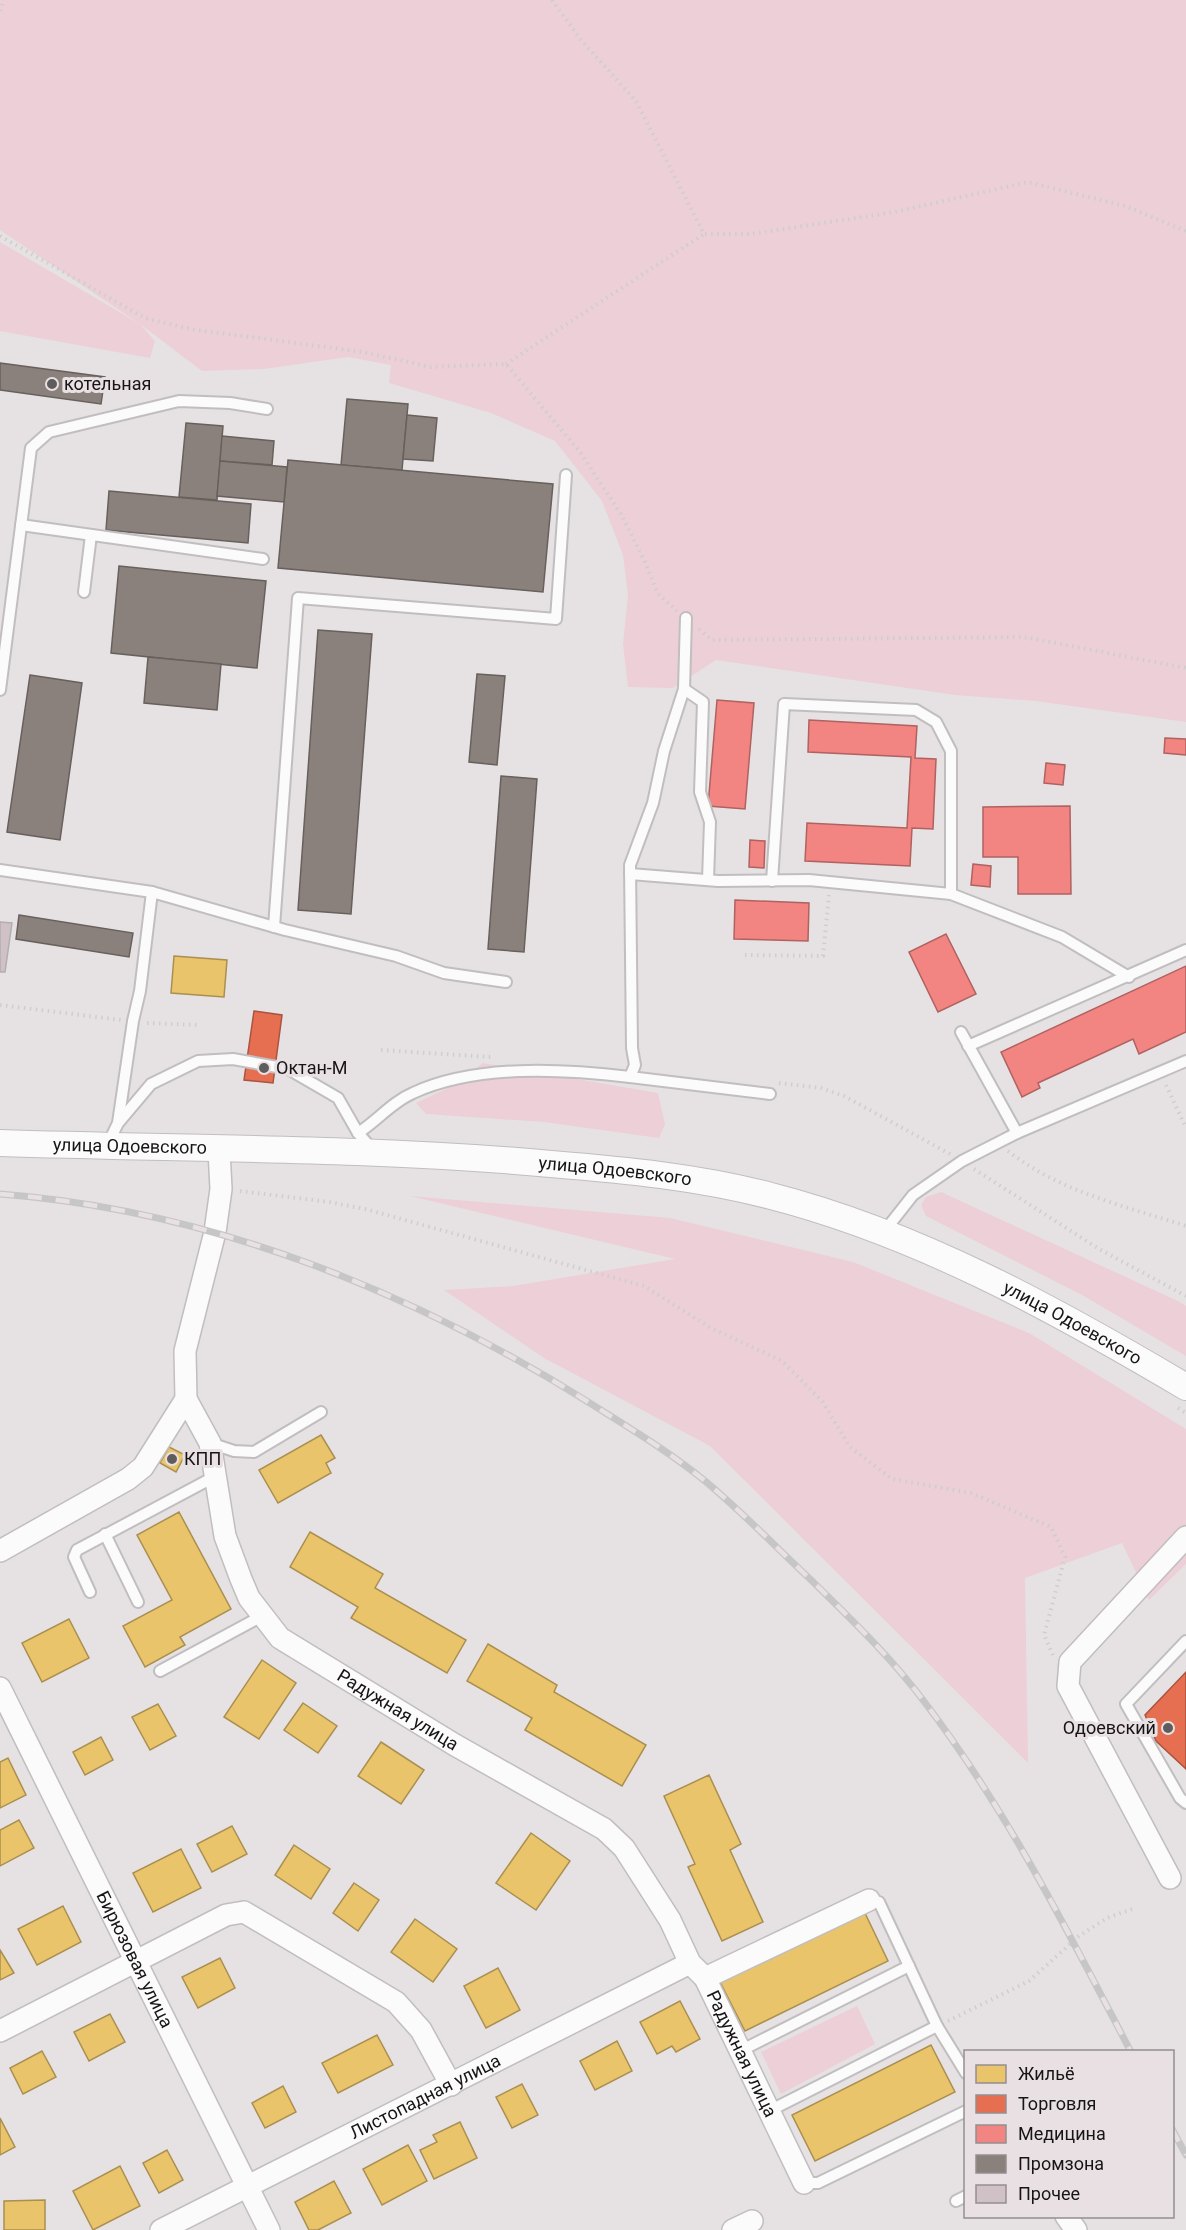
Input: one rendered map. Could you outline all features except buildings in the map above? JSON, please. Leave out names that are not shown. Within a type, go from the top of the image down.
[{"type":"street","name":"улица Одоевского","points":[[0,1143],[376,1152],[479,1157],[627,1171],[709,1183],[771,1196],[923,1248],[1016,1292],[1109,1342],[1181,1397]]},
{"type":"street","points":[[0,1551],[128,1479],[143,1467],[186,1399],[185,1352],[215,1232],[221,1189],[219,1150]]},
{"type":"street","name":"Радужная улица","points":[[186,1399],[210,1443],[225,1536],[249,1598],[262,1616],[280,1638],[456,1745],[604,1829],[624,1848],[670,1920],[690,1963],[705,1978],[804,2183]]},
{"type":"street","points":[[1170,1878],[1068,1686],[1070,1662],[1186,1537]]},
{"type":"street","name":"Бирюзовая улица","points":[[0,1689],[269,2230]]},
{"type":"street","points":[[705,1978],[869,1900]]},
{"type":"street","points":[[0,2031],[226,1915],[244,1912],[396,2002],[421,2030],[451,2085]]},
{"type":"street","name":"Листопадная улица","points":[[161,2230],[690,1963]]},
{"type":"street","points":[[1067,2218],[1076,2230]]},
{"type":"street","points":[[733,2230],[752,2221]]},
{"type":"lane","points":[[0,690],[31,448],[49,432],[179,401],[230,403],[267,409]]},
{"type":"lane","points":[[274,927],[298,598],[556,619],[566,475]]},
{"type":"lane","points":[[21,525],[263,559]]},
{"type":"lane","points":[[84,592],[91,535]]},
{"type":"lane","points":[[630,1077],[635,1065],[632,1048],[630,864],[653,803],[664,751],[684,689],[686,618]]},
{"type":"lane","points":[[684,689],[703,702],[700,792],[710,822],[708,880]]},
{"type":"lane","points":[[772,881],[784,704],[916,710],[936,722],[951,751],[951,894]]},
{"type":"lane","points":[[0,870],[152,892],[274,927],[396,956],[444,974],[506,982]]},
{"type":"lane","points":[[630,874],[708,880],[830,882],[951,894],[1062,937],[1129,977]]},
{"type":"lane","points":[[118,1123],[133,1021],[140,991],[152,892]]},
{"type":"lane","points":[[968,1046],[1186,950]]},
{"type":"lane","points":[[960,1032],[1017,1133]]},
{"type":"lane","points":[[107,1146],[118,1123],[151,1084],[198,1061],[233,1059],[288,1069],[338,1098],[358,1133],[376,1152]]},
{"type":"lane","points":[[883,1234],[913,1195],[962,1161],[1017,1133],[1160,1070],[1186,1061]]},
{"type":"lane","points":[[358,1133],[378,1120],[395,1103],[450,1078],[495,1073],[586,1072],[772,1088]]},
{"type":"lane","points":[[210,1443],[234,1451],[254,1452],[321,1412]]},
{"type":"lane","points":[[90,1592],[74,1557],[77,1550],[214,1477]]},
{"type":"lane","points":[[105,1534],[138,1602]]},
{"type":"lane","points":[[160,1671],[262,1616]]},
{"type":"lane","points":[[1186,1641],[1126,1704],[1180,1798],[1186,1803]]},
{"type":"lane","points":[[869,1900],[879,1902],[937,2026],[964,2070]]},
{"type":"lane","points":[[740,2051],[909,1966]]},
{"type":"lane","points":[[769,2111],[937,2026]]},
{"type":"lane","points":[[804,2183],[818,2182],[964,2111]]},
{"type":"path","points":[[0,11],[4,0]]},
{"type":"path","points":[[552,0],[581,39],[636,101],[704,234]]},
{"type":"path","points":[[0,236],[145,318],[190,329],[363,352],[431,367],[506,364],[704,234],[751,234],[895,212],[1028,182],[1125,206],[1186,231]]},
{"type":"path","points":[[506,364],[580,452],[621,514],[658,594],[712,640],[1024,637],[1186,668]]},
{"type":"path","points":[[745,955],[823,956],[830,882]]},
{"type":"path","points":[[0,1005],[133,1021],[199,1025]]},
{"type":"path","points":[[381,1050],[496,1057]]},
{"type":"path","points":[[1160,1070],[1186,1128]]},
{"type":"path","points":[[772,1088],[821,1088],[844,1096],[962,1161],[1099,1249],[1186,1296]]},
{"type":"path","points":[[998,1144],[1033,1171],[1075,1190],[1186,1226]]},
{"type":"path","points":[[221,1189],[329,1202],[365,1209],[644,1287],[711,1328],[782,1361],[822,1401],[850,1447],[892,1479],[971,1493],[1051,1527],[1065,1557],[1044,1635],[1068,1686]]},
{"type":"path","points":[[1181,1397],[1186,1413]]},
{"type":"path","points":[[937,2026],[1029,1981],[1079,1935],[1107,1918],[1135,1908]]},
{"type":"shaded area","points":[[0,0],[1186,0],[1186,722],[1036,701],[955,695],[716,660],[673,688],[628,687],[623,644],[628,595],[623,555],[602,501],[555,441],[491,413],[389,383],[391,365],[348,357],[264,369],[202,371],[140,324],[0,230]]},
{"type":"shaded area","points":[[0,242],[140,324],[155,341],[150,358],[0,331]]},
{"type":"shaded area","points":[[483,1063],[658,1093],[665,1124],[659,1138],[544,1122],[426,1114],[416,1103],[456,1084]]},
{"type":"shaded area","points":[[941,1192],[1186,1306],[1186,1356],[1082,1295],[926,1216],[921,1205],[926,1197]]},
{"type":"shaded area","points":[[410,1196],[670,1218],[853,1262],[1029,1333],[1186,1429],[1186,1564],[1149,1600],[1122,1543],[1025,1578],[1028,1763],[710,1446],[544,1358],[444,1290],[513,1286],[675,1259]]},
{"type":"shaded area","points":[[857,2006],[875,2044],[781,2094],[761,2052]]},
{"type":"railway","points":[[0,1194],[79,1203],[157,1218],[234,1238],[383,1293],[525,1364],[636,1432],[692,1471],[745,1516],[855,1623],[885,1654],[926,1704],[984,1787],[1036,1874],[1130,2050]]},
{"type":"railway","points":[[1174,2133],[1186,2155]]},
{"type":"place","name":"котельная","points":[[52,384]]},
{"type":"place","name":"Октан-М","points":[[264,1068]]},
{"type":"place","name":"КПП","points":[[172,1459]]},
{"type":"place","name":"Одоевский","points":[[1168,1728]]}]
